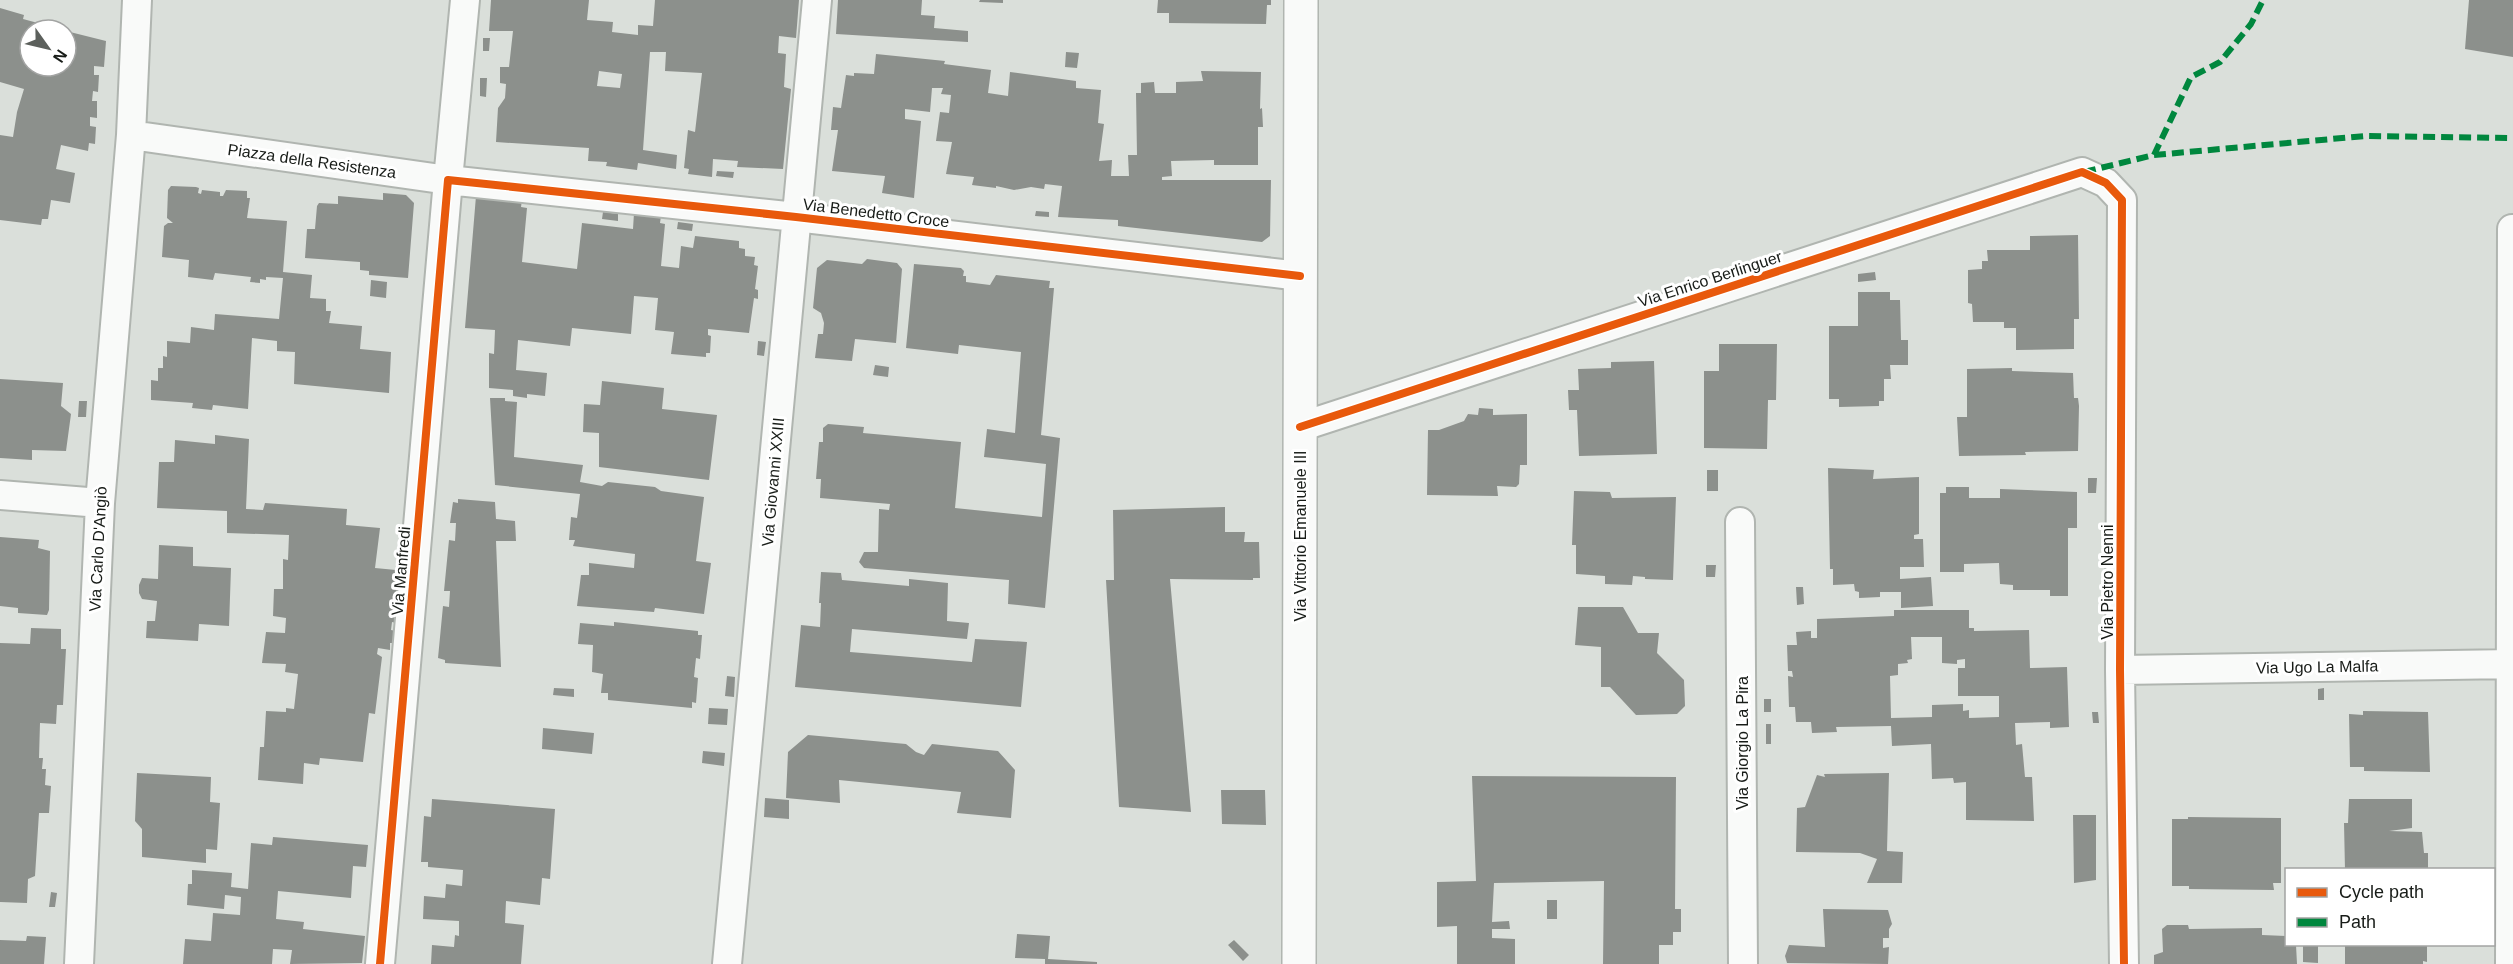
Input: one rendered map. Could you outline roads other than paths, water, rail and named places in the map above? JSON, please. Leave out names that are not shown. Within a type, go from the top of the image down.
[{"type":"street","points":[[131,135],[137,0]]},
{"type":"street","points":[[448,180],[465,0]]},
{"type":"street","name":"Via Giovanni XXIII","points":[[727,964],[753,709],[817,0]]},
{"type":"street","name":"Via Vittorio Emanuele III","points":[[1299,964],[1301,0]]},
{"type":"street","name":"Piazza della Resistenza","points":[[131,135],[448,180]]},
{"type":"street","name":"Via Carlo D'Angiò","points":[[79,964],[100,503],[131,135]]},
{"type":"street","name":"Via Enrico Berlinguer","points":[[1300,427],[2082,172],[2106,183],[2122,200]]},
{"type":"street","name":"Via Benedetto Croce","points":[[448,180],[796,217],[1300,276]]},
{"type":"street","name":"Via Manfredi","points":[[380,964],[448,180]]},
{"type":"street","name":"Via Pietro Nenni","points":[[2122,200],[2120,670],[2124,964]]},
{"type":"street","points":[[2510,964],[2512,229]]},
{"type":"street","points":[[0,495],[100,503]]},
{"type":"street","name":"Via Giorgio La Pira","points":[[1740,522],[1743,964]]},
{"type":"street","name":"Via Ugo La Malfa","points":[[2120,670],[2512,664]]}]
